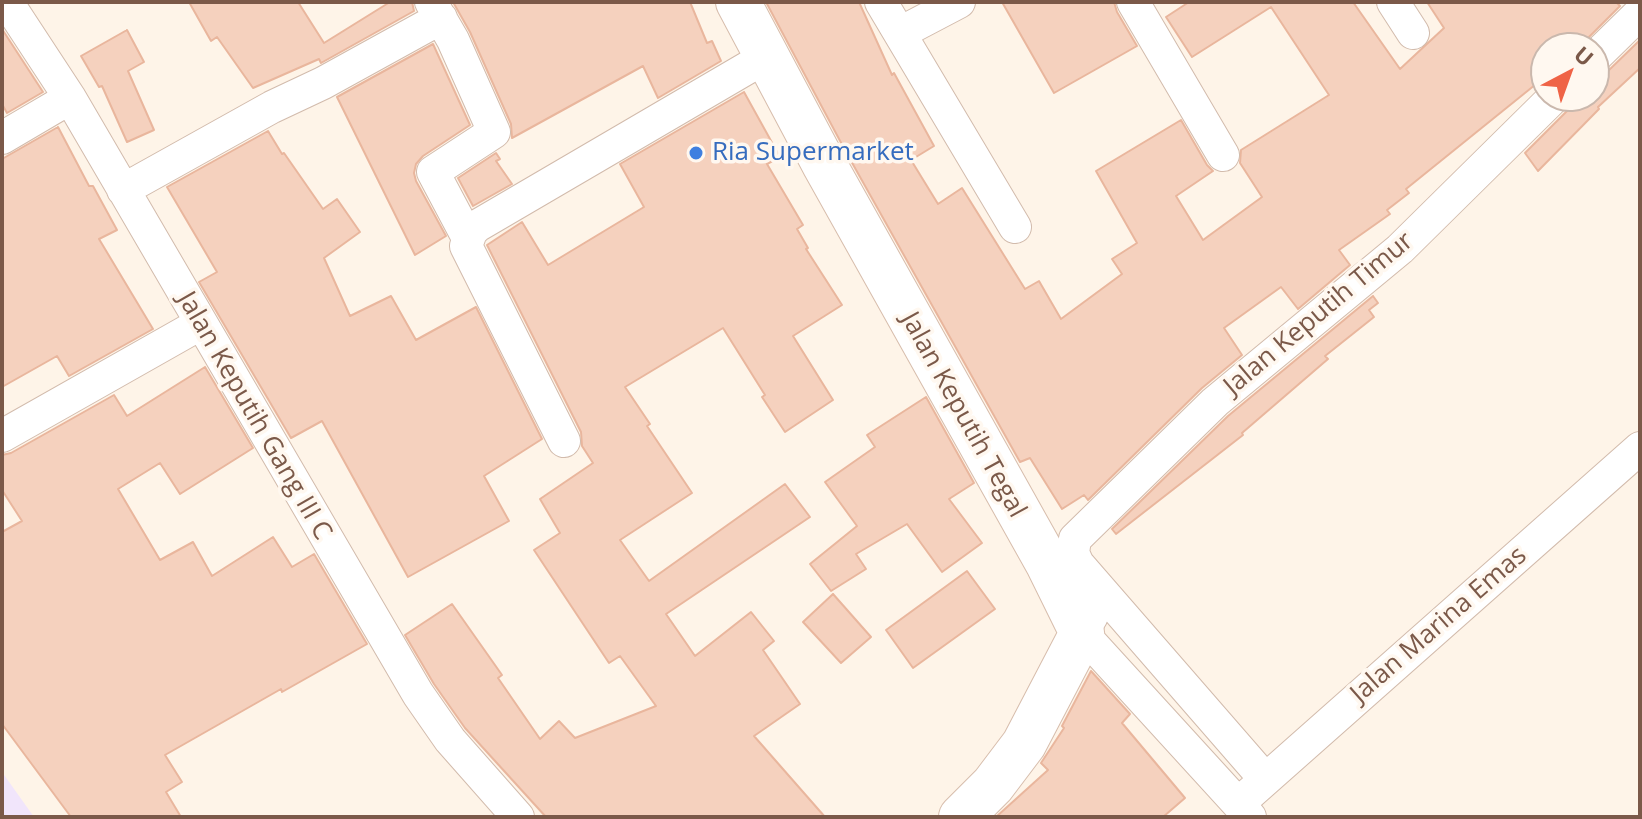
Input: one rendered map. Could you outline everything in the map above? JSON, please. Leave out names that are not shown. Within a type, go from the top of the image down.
[{"type":"main road","name":"Jalan Keputih Tegal","points":[[738,2],[1048,564],[1082,633]]},
{"type":"main road","points":[[961,817],[993,785],[1024,744],[1082,633]]},
{"type":"street","name":"Jalan Keputih Gang III C","points":[[7,2],[70,98],[418,694],[450,740],[518,817]]},
{"type":"street","points":[[881,2],[1015,227]]},
{"type":"street","points":[[900,33],[959,2]]},
{"type":"street","points":[[1133,2],[1223,155]]},
{"type":"street","points":[[1393,2],[1413,33]]},
{"type":"street","points":[[123,190],[260,113],[323,83],[436,10],[494,132],[433,172],[468,238]]},
{"type":"street","points":[[1610,42],[1640,13]]},
{"type":"street","points":[[564,441],[466,246],[468,238],[477,226],[766,57]]},
{"type":"street","points":[[2,138],[70,98]]},
{"type":"street","name":"Jalan Keputih Timur","points":[[1104,595],[1075,559],[1074,545],[1081,532],[1215,402],[1400,249],[1539,112]]},
{"type":"street","points":[[2,436],[200,324]]},
{"type":"street","name":"Jalan Marina Emas","points":[[1244,810],[1265,779],[1640,448]]},
{"type":"street","points":[[1244,810],[1082,633],[1104,595],[1265,779]]},
{"type":"shaded area","points":[[2,772],[34,817],[2,817]]},
{"type":"building","points":[[189,2],[298,2],[324,43],[390,2],[412,2],[414,11],[321,63],[319,59],[253,88],[217,37],[211,41]]},
{"type":"building","points":[[453,2],[690,2],[707,43],[712,41],[721,61],[658,98],[643,66],[512,138],[511,124],[470,32]]},
{"type":"building","points":[[766,2],[859,2],[892,75],[894,73],[934,146],[911,160],[938,204],[962,188],[1025,289],[1039,281],[1061,319],[1122,274],[1112,259],[1137,243],[1096,171],[1181,120],[1213,171],[1176,196],[1203,240],[1262,197],[1240,163],[1241,150],[1329,95],[1271,7],[1192,57],[1166,17],[1189,2],[1353,2],[1400,69],[1444,28],[1427,2],[1616,2],[1620,6],[1594,32],[1530,32],[1530,89],[1406,189],[1409,193],[1387,210],[1390,214],[1339,250],[1350,265],[1298,309],[1281,287],[1224,328],[1242,355],[1202,388],[1088,500],[1084,495],[1062,509],[1030,458],[1020,462],[846,152]]},
{"type":"building","points":[[1002,2],[1114,2],[1137,46],[1054,93]]},
{"type":"building","points":[[2,29],[43,92],[7,113],[2,104]]},
{"type":"building","points":[[127,30],[144,62],[128,71],[154,130],[127,142],[102,86],[99,87],[81,56]]},
{"type":"building","points":[[1640,40],[1640,68],[1610,96],[1610,69]]},
{"type":"building","points":[[433,44],[470,125],[416,164],[416,181],[446,236],[415,255],[337,97]]},
{"type":"building","points":[[744,92],[780,157],[767,164],[803,225],[797,229],[806,249],[842,305],[793,336],[833,400],[785,432],[723,328],[625,387],[692,493],[620,540],[649,581],[785,484],[810,517],[666,614],[695,656],[751,612],[774,641],[763,650],[800,704],[754,736],[825,817],[546,817],[465,728],[405,635],[452,604],[502,675],[498,678],[540,739],[559,721],[575,738],[656,706],[620,656],[609,663],[534,550],[560,533],[540,499],[593,463],[582,446],[581,432],[487,245],[522,222],[548,265],[644,207],[620,164]]},
{"type":"building","points":[[1566,112],[1596,112],[1538,171],[1525,153]]},
{"type":"building","points":[[58,127],[89,186],[93,186],[117,230],[99,239],[153,329],[69,376],[57,356],[2,387],[2,159]]},
{"type":"building","points":[[268,131],[323,209],[337,199],[360,232],[324,258],[350,316],[391,296],[416,340],[476,307],[542,439],[484,476],[509,521],[408,577],[322,421],[291,438],[199,282],[217,272],[167,187]]},
{"type":"building","points":[[496,153],[500,159],[496,161],[512,184],[473,206],[458,178]]},
{"type":"building","points":[[1373,296],[1378,303],[1369,310],[1374,317],[1325,356],[1328,359],[1243,435],[1116,534],[1112,529],[1228,416]]},
{"type":"building","points":[[205,367],[253,448],[180,494],[160,463],[118,489],[160,560],[193,542],[212,576],[273,537],[292,567],[314,554],[367,644],[165,755],[182,782],[166,792],[181,817],[71,817],[2,724],[2,532],[22,521],[2,490],[2,455],[11,453],[114,395],[127,416]]},
{"type":"building","points":[[926,397],[974,483],[949,499],[982,543],[942,572],[907,524],[856,554],[866,569],[831,591],[810,564],[857,526],[825,482],[875,447],[867,435]]},
{"type":"building","points":[[967,571],[995,609],[913,668],[886,630]]},
{"type":"building","points":[[833,594],[871,637],[841,663],[803,622]]},
{"type":"building","points":[[1091,671],[1130,714],[1122,723],[1185,798],[1163,817],[996,817],[1048,770],[1041,763],[1064,728],[1062,726]]},
{"type":"place","name":"Ria Supermarket","points":[[696,153]]}]
